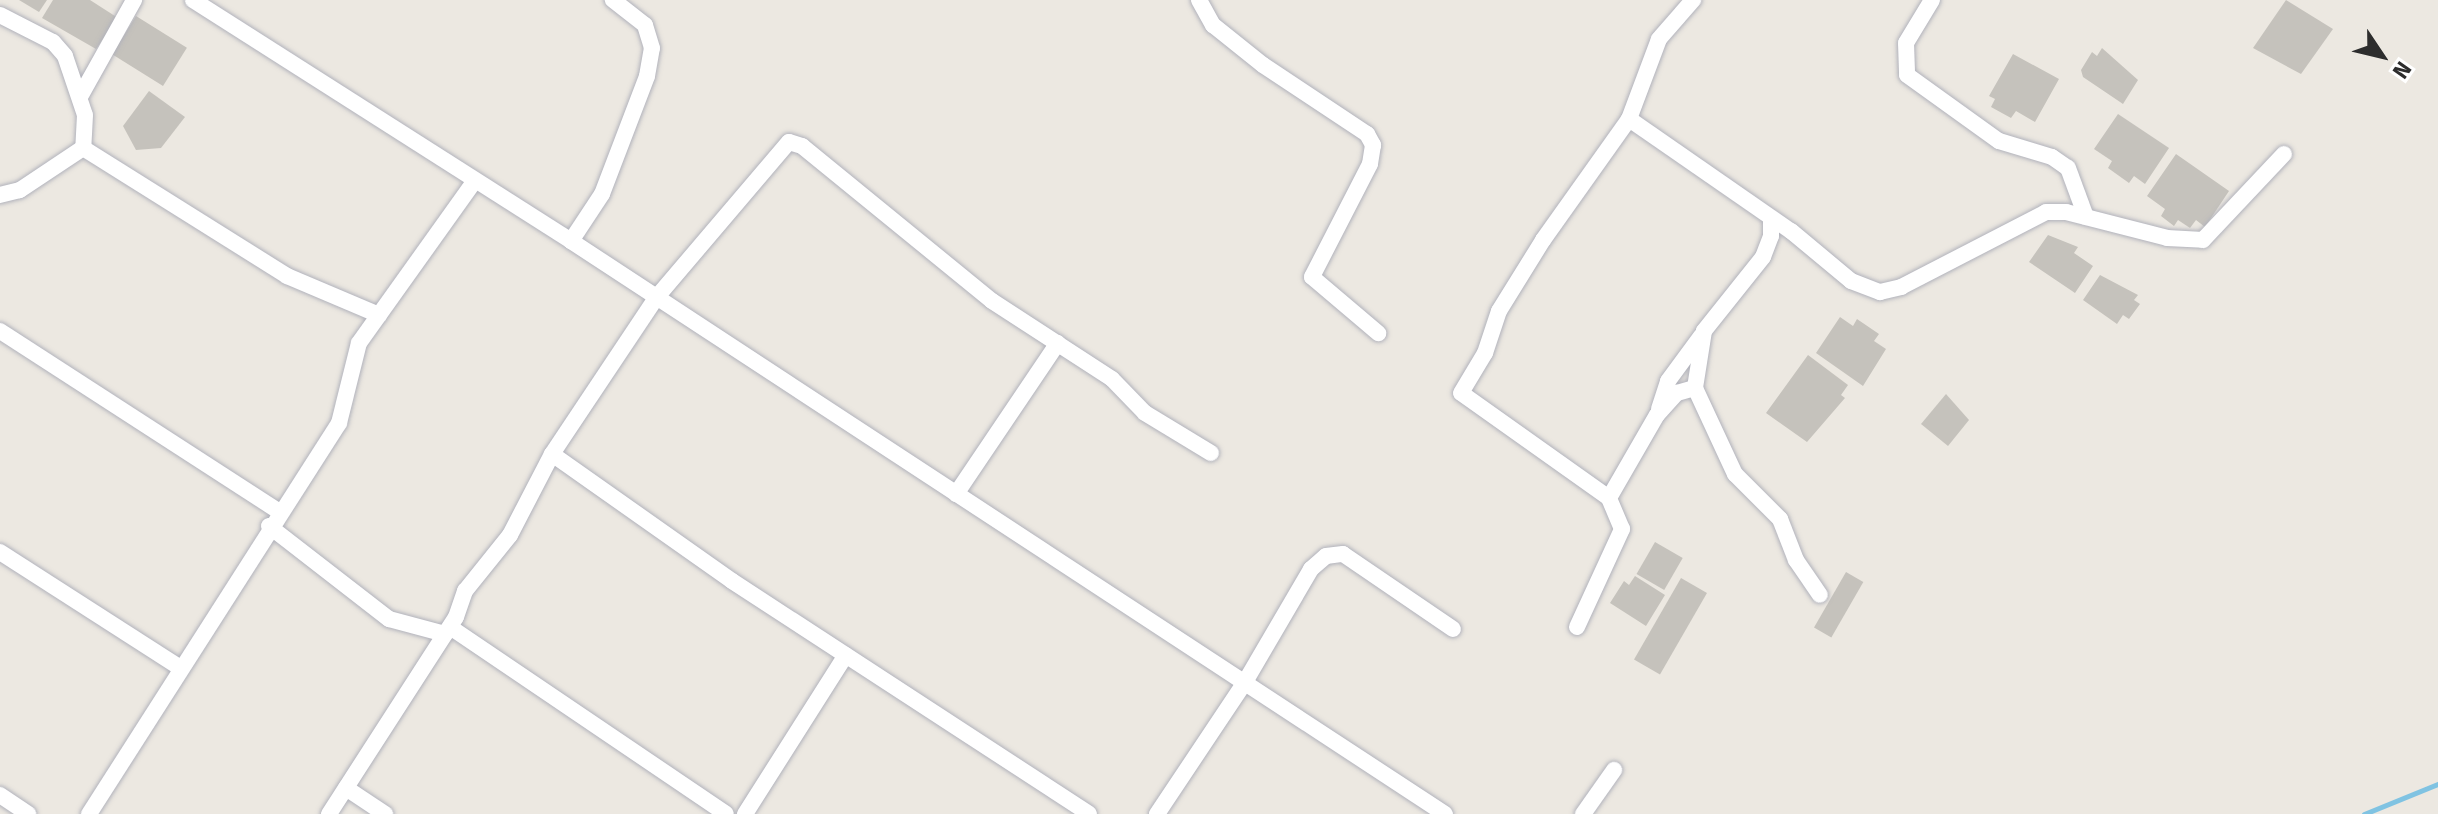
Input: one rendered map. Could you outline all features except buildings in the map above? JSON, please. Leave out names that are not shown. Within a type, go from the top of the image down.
[{"type":"street","points":[[81,95],[134,0]]},
{"type":"street","points":[[193,0],[571,241],[1445,814]]},
{"type":"street","points":[[571,241],[602,194],[647,76],[652,48],[645,25],[613,0]]},
{"type":"street","points":[[1199,0],[1213,25],[1263,65],[1367,134],[1373,145],[1370,164],[1312,277],[1378,333]]},
{"type":"street","points":[[1577,627],[1622,529],[1609,498],[1461,393],[1485,353],[1499,311],[1543,240],[1629,119],[1659,39],[1693,0]]},
{"type":"street","points":[[1932,0],[1906,43],[1907,75],[1999,141],[2052,157],[2068,168],[2086,217]]},
{"type":"street","points":[[0,15],[53,42],[81,95],[83,148]]},
{"type":"street","points":[[1629,119],[1771,219],[1851,281],[1880,292],[1901,287],[2046,212],[2086,217],[2167,238],[2203,240],[2284,154]]},
{"type":"street","points":[[329,814],[447,630],[465,591],[510,535],[552,454],[656,298],[789,142],[802,146],[992,301],[1112,379],[1145,413],[1211,453]]},
{"type":"street","points":[[0,195],[20,190],[83,148]]},
{"type":"street","points":[[83,148],[287,276],[379,315]]},
{"type":"street","points":[[89,814],[278,511],[339,423],[359,343],[474,182]]},
{"type":"street","points":[[1609,498],[1657,415],[1668,381],[1763,257],[1771,236],[1771,219]]},
{"type":"street","points":[[0,331],[278,511]]},
{"type":"street","points":[[1704,331],[1695,388],[1735,474],[1780,519],[1796,560],[1820,595]]},
{"type":"street","points":[[956,494],[1058,343]]},
{"type":"street","points":[[1657,415],[1677,393],[1695,388]]},
{"type":"street","points":[[552,454],[846,655],[1089,814]]},
{"type":"street","points":[[269,526],[389,619],[447,630],[726,814]]},
{"type":"street","points":[[0,552],[179,667]]},
{"type":"street","points":[[1157,814],[1245,682],[1311,569],[1337,553],[1453,629]]},
{"type":"street","points":[[745,814],[846,655]]},
{"type":"street","points":[[1583,814],[1614,770]]},
{"type":"street","points":[[346,788],[385,814]]},
{"type":"street","points":[[0,795],[28,814]]},
{"type":"waterway","points":[[2364,814],[2438,784]]}]
